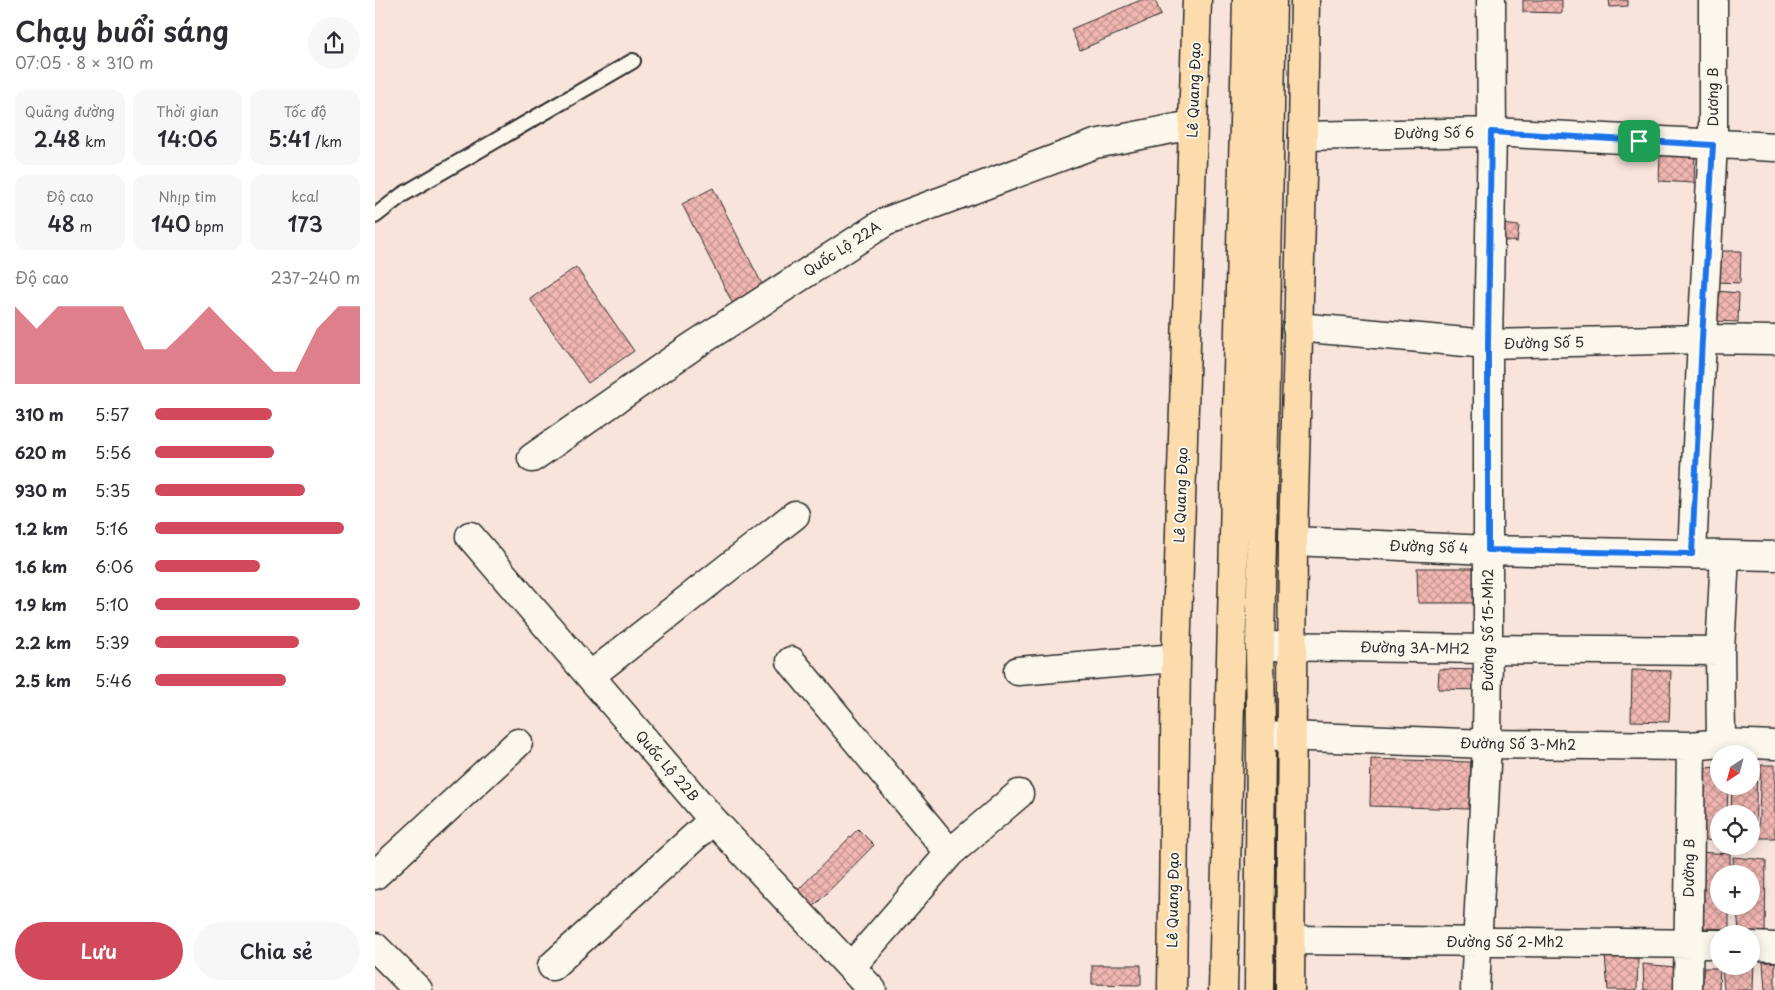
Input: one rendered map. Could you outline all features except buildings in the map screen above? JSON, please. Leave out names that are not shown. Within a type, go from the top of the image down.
[{"type":"highway","name":"Lê Quang Đạo","points":[[1172,990],[1176,658],[1197,0]]},
{"type":"highway","points":[[1223,990],[1247,0]]},
{"type":"highway","points":[[1259,990],[1260,646],[1272,0]]},
{"type":"highway","points":[[1290,990],[1290,737],[1305,0]]},
{"type":"street","name":"Đường Số 15-Mh2","points":[[1475,990],[1487,744],[1489,649],[1488,344],[1491,0]]},
{"type":"street","name":"Dương B","points":[[1692,554],[1713,145],[1713,0]]},
{"type":"street","name":"Quốc Lộ 22A","points":[[532,458],[693,346],[885,222],[1095,144],[1192,126]]},
{"type":"street","name":"Đường Số 6","points":[[1303,136],[1491,132],[1775,147]]},
{"type":"street","name":"Đường Số 5","points":[[1297,327],[1488,344],[1702,339],[1775,340]]},
{"type":"street","points":[[590,676],[795,514]]},
{"type":"street","name":"Quốc Lộ 22B","points":[[469,536],[713,820],[871,990]]},
{"type":"street","name":"Đường Số 4","points":[[1293,541],[1488,550],[1775,556]]},
{"type":"street","points":[[1721,743],[1721,651],[1725,555]]},
{"type":"street","name":"Đường 3A-MH2","points":[[1260,646],[1721,651]]},
{"type":"street","points":[[1017,671],[1176,658]]},
{"type":"street","points":[[791,661],[950,853]]},
{"type":"street","name":"Đường Số 3-Mh2","points":[[1261,735],[1487,744],[1691,746],[1721,743],[1775,745]]},
{"type":"street","points":[[375,875],[518,743]]},
{"type":"street","name":"Dường B","points":[[1688,990],[1691,746]]},
{"type":"street","points":[[851,968],[950,853],[1019,794]]},
{"type":"street","points":[[552,966],[713,820]]},
{"type":"street","name":"Đường Số 2-Mh2","points":[[1291,940],[1710,944]]},
{"type":"street","points":[[1760,946],[1775,947]]},
{"type":"street","points":[[375,947],[418,990]]},
{"type":"lane","points":[[375,216],[402,195],[633,61]]},
{"type":"route","points":[[1491,132],[1639,141],[1713,145],[1692,554],[1488,550],[1491,132]]}]
